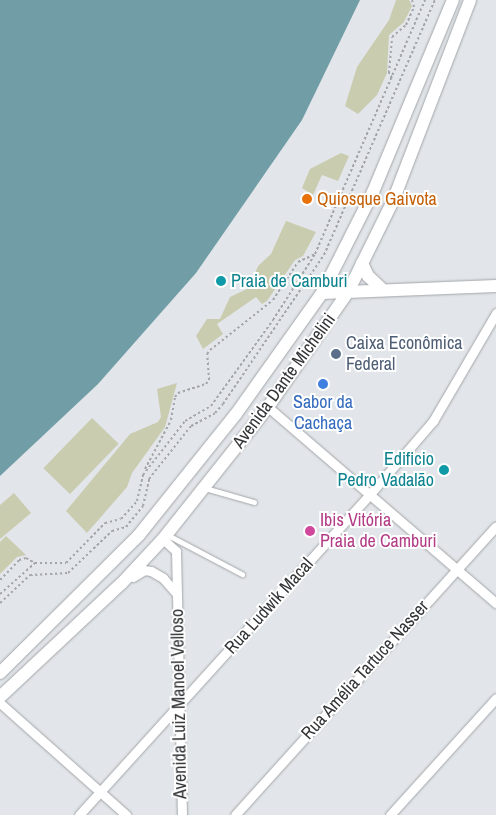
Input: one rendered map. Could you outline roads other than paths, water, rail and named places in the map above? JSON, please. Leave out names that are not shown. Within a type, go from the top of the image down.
[{"type":"main road","name":"Avenida Dante Michelini","points":[[0,673],[139,536],[236,414],[322,293],[373,192],[453,0]]},
{"type":"main road","name":"Avenida Dante Michelini","points":[[0,697],[122,583],[165,536],[268,407],[348,292],[393,201],[470,0]]},
{"type":"main road","points":[[362,262],[368,276],[383,290]]},
{"type":"main road","points":[[322,293],[496,286]]},
{"type":"street","name":"Rua Ludwik Macal","points":[[79,815],[371,493],[432,421],[496,313]]},
{"type":"street","points":[[268,407],[371,493],[496,603]]},
{"type":"street","name":"Rua Amélia Tartuce Nasser","points":[[235,815],[496,526]]},
{"type":"street","name":"Avenida Luiz Manoel Velloso","points":[[165,536],[176,550],[182,815]]},
{"type":"street","name":"Avenida Luiz Manoel Velloso","points":[[122,583],[144,570],[151,571],[163,578],[176,593]]},
{"type":"street","points":[[390,815],[496,698]]},
{"type":"street","points":[[0,703],[126,815]]},
{"type":"lane","points":[[204,488],[254,502]]},
{"type":"lane","points":[[165,536],[242,574]]},
{"type":"water","points":[[0,0],[360,0],[302,120],[196,273],[98,384],[0,476]]},
{"type":"place","name":"Quiosque Gaivota","points":[[307,199]]},
{"type":"place","name":"Praia de Camburi","points":[[221,281]]},
{"type":"place","name":"Caixa Econômica Federal","points":[[336,354]]},
{"type":"place","name":"Sabor da Cachaça","points":[[323,384]]},
{"type":"place","name":"Edificio Pedro Vadalão","points":[[444,470]]},
{"type":"place","name":"Ibis Vitória Praia de Camburi","points":[[310,531]]}]
